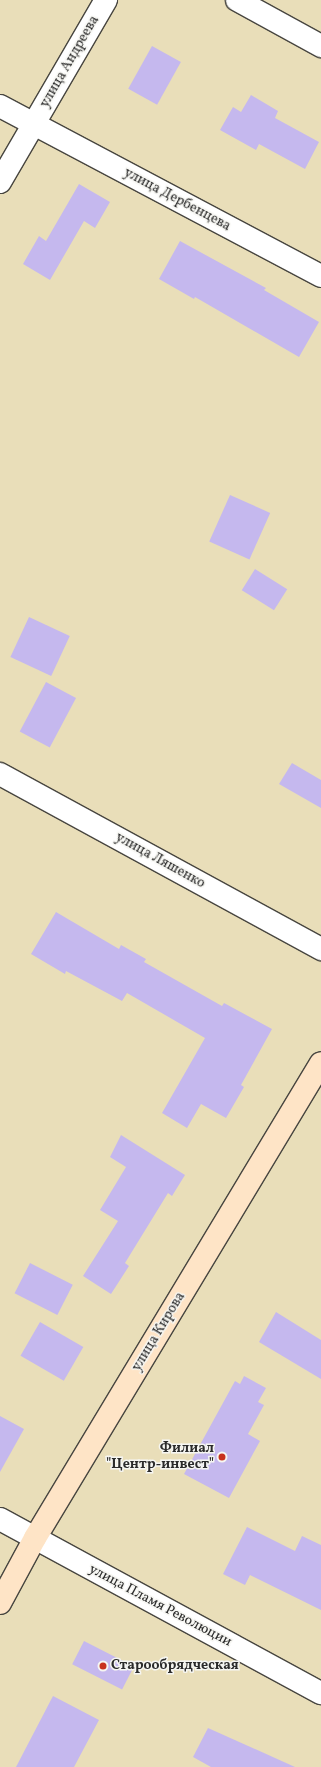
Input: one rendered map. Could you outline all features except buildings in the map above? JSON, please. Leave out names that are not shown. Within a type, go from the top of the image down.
[{"type":"main road","name":"улица Кирова","points":[[0,1602],[35,1538],[321,1063]]},
{"type":"street","name":"улица Андреева","points":[[0,182],[106,0]]},
{"type":"street","points":[[238,0],[321,46]]},
{"type":"street","name":"улица Андреева","points":[[0,106],[34,124]]},
{"type":"street","name":"улица Дербенцева","points":[[34,124],[321,276]]},
{"type":"street","name":"улица Ляшенко","points":[[0,774],[321,949]]},
{"type":"street","name":"улица Пламя Революции","points":[[0,1519],[321,1693]]},
{"type":"place","name":"Филиал \"Центр-инвест\"","points":[[222,1457]]},
{"type":"place","name":"Старообрядческая","points":[[103,1666]]}]
